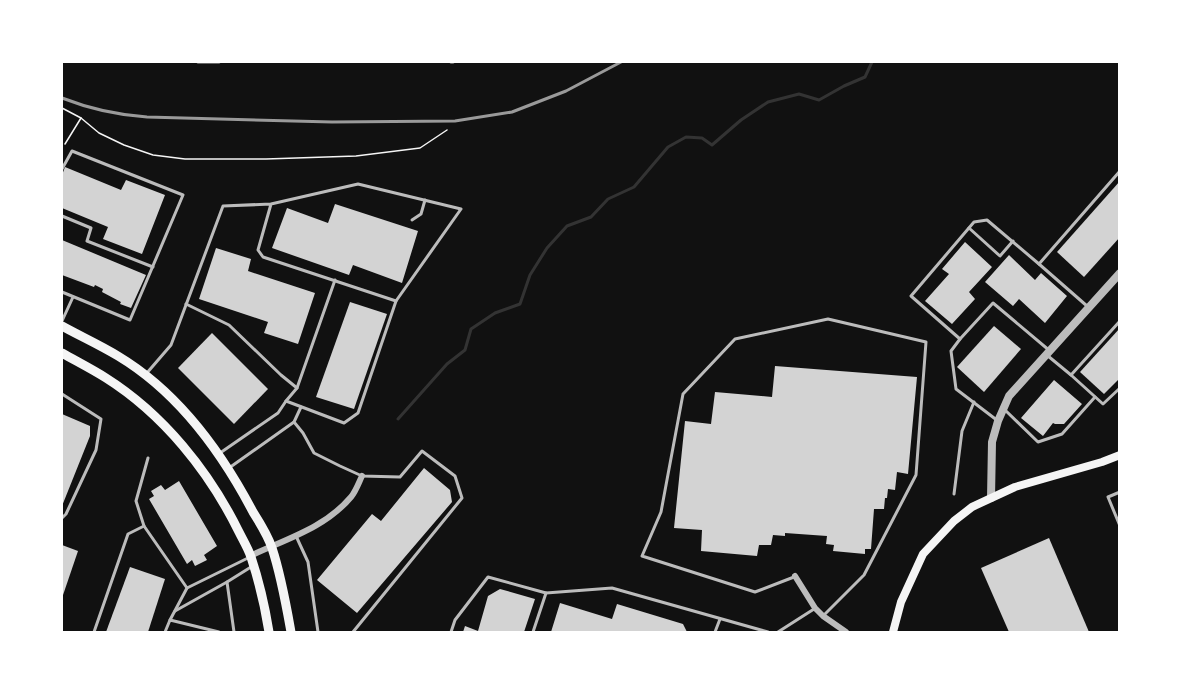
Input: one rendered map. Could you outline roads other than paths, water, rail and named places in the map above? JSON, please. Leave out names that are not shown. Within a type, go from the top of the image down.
[{"type":"main road","points":[[62,326],[119,356],[145,375],[179,405],[206,435],[238,483],[272,546],[291,633]]},
{"type":"main road","points":[[62,353],[106,378],[134,399],[167,428],[196,462],[227,508],[252,561],[265,607],[269,633]]},
{"type":"main road","points":[[893,633],[901,602],[923,554],[954,521],[972,507],[1015,487],[1119,455]]},
{"type":"street","points":[[991,498],[992,442],[1009,396],[1119,273]]},
{"type":"street","points":[[252,561],[272,546],[324,521],[352,495],[362,476]]},
{"type":"street","points":[[795,576],[815,608],[846,633]]},
{"type":"lane","points":[[198,62],[219,62]]},
{"type":"lane","points":[[62,169],[72,150],[183,195],[130,320],[62,292]]},
{"type":"lane","points":[[1039,264],[1119,171]]},
{"type":"lane","points":[[145,375],[171,345],[224,206],[271,204],[358,184],[460,209],[396,301],[358,412],[344,423],[286,401]]},
{"type":"lane","points":[[412,220],[421,214],[425,200]]},
{"type":"lane","points":[[271,204],[258,250],[263,256],[396,301]]},
{"type":"lane","points":[[62,216],[91,228],[87,241],[153,267]]},
{"type":"lane","points":[[960,339],[911,296],[974,222],[987,220],[1089,307]]},
{"type":"lane","points":[[969,228],[1000,256],[1012,241]]},
{"type":"lane","points":[[218,454],[278,413],[297,388],[334,280]]},
{"type":"lane","points":[[62,321],[73,297]]},
{"type":"lane","points":[[998,421],[956,389],[951,351],[993,303],[1103,404],[1119,388]]},
{"type":"lane","points":[[186,304],[229,325],[297,388]]},
{"type":"lane","points":[[795,576],[755,592],[642,556],[661,512],[683,394],[735,339],[828,319],[926,342],[916,475],[864,575],[823,616]]},
{"type":"lane","points":[[1071,375],[1119,321]]},
{"type":"lane","points":[[62,394],[101,419],[96,450],[62,518]]},
{"type":"lane","points":[[1003,409],[1038,442],[1062,434],[1095,398]]},
{"type":"lane","points":[[954,494],[962,431],[974,402]]},
{"type":"lane","points":[[228,469],[294,422],[301,407]]},
{"type":"lane","points":[[294,422],[314,453],[362,476],[400,477],[423,451],[455,476],[462,498],[353,633]]},
{"type":"lane","points":[[148,458],[136,501],[144,526],[187,588]]},
{"type":"lane","points":[[1119,492],[1108,497],[1119,526]]},
{"type":"lane","points":[[94,633],[128,534],[144,526]]},
{"type":"lane","points":[[296,536],[308,562],[318,633]]},
{"type":"lane","points":[[175,611],[227,582],[252,561]]},
{"type":"lane","points":[[165,633],[187,588],[252,561]]},
{"type":"lane","points":[[451,633],[455,620],[488,577],[546,593],[612,588],[768,633]]},
{"type":"lane","points":[[227,582],[234,633]]},
{"type":"lane","points":[[533,633],[546,593]]},
{"type":"lane","points":[[778,633],[815,608]]},
{"type":"lane","points":[[716,633],[720,619]]},
{"type":"lane","points":[[170,620],[219,633]]},
{"type":"waterway","points":[[398,419],[447,364],[465,350],[471,329],[495,313],[520,304],[530,275],[547,248],[567,226],[591,217],[608,199],[634,187],[668,147],[686,137],[702,138],[712,145],[741,120],[768,102],[799,94],[819,100],[865,77],[872,62]]},
{"type":"railway","points":[[62,98],[104,111],[147,117],[332,122],[455,121],[512,112],[566,91],[621,62]]}]
